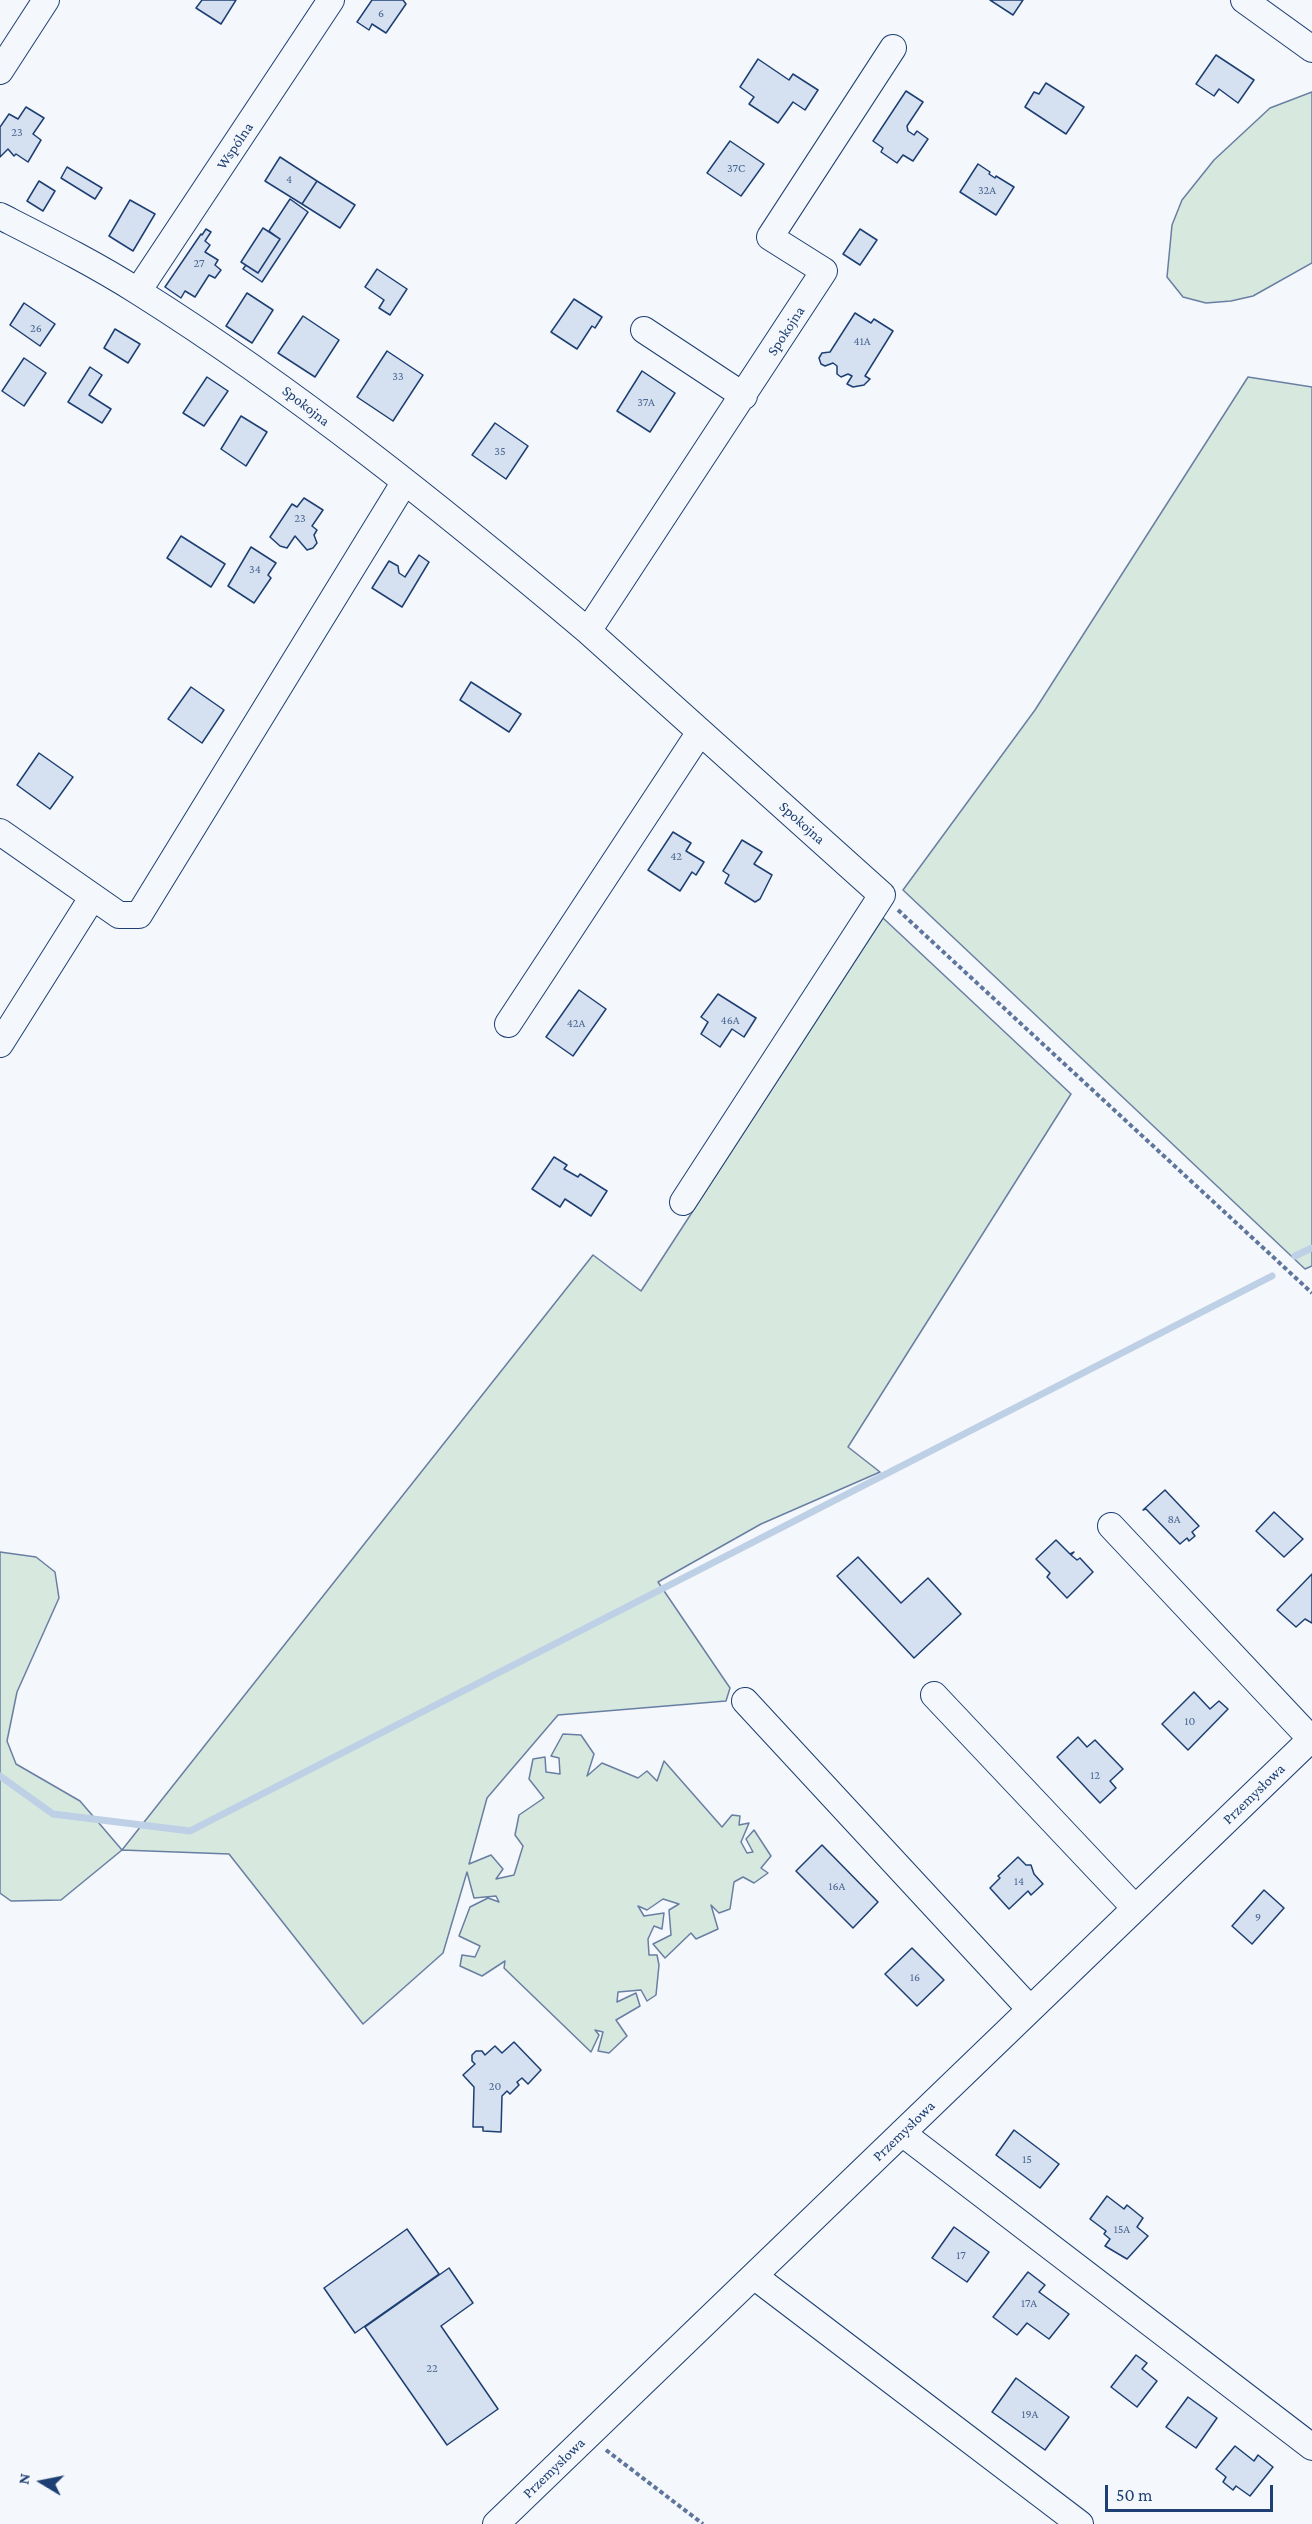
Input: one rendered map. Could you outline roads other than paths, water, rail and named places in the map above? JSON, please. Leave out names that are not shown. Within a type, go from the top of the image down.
[{"type":"street","points":[[0,71],[46,0]]},
{"type":"street","name":"Wspólna","points":[[138,291],[331,0]]},
{"type":"street","points":[[1244,0],[1312,48]]},
{"type":"street","name":"Spokojna","points":[[588,631],[824,272],[770,237],[893,48]]},
{"type":"street","name":"Spokojna","points":[[0,216],[138,291],[271,379],[503,560],[588,631],[882,895],[683,1202]]},
{"type":"street","points":[[644,330],[744,396]]},
{"type":"street","points":[[0,832],[119,915],[139,915],[404,483]]},
{"type":"street","points":[[508,1024],[700,732]]},
{"type":"street","points":[[0,1044],[92,898]]},
{"type":"street","points":[[1111,1526],[1311,1738]]},
{"type":"street","points":[[934,1695],[1135,1908]]},
{"type":"street","points":[[745,1701],[1030,2009]]},
{"type":"street","name":"Przemysłowa","points":[[496,2524],[1311,1738]]},
{"type":"street","points":[[902,2133],[1312,2447]]},
{"type":"street","points":[[754,2276],[1080,2524]]},
{"type":"waterway","points":[[1295,1256],[1312,1248]]},
{"type":"waterway","points":[[0,1776],[53,1814],[190,1831],[1272,1276]]}]
